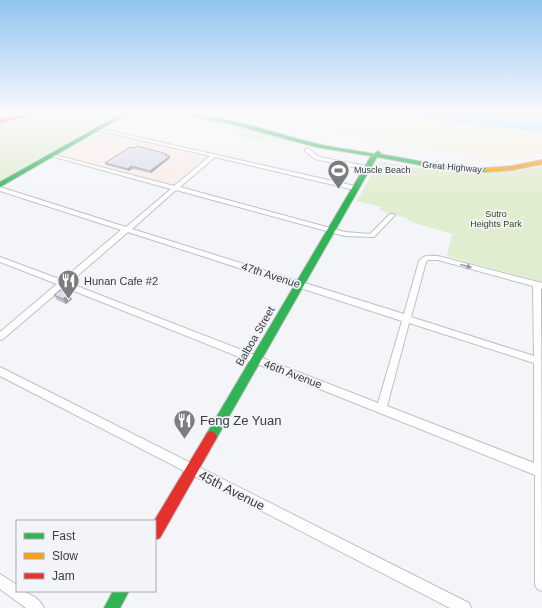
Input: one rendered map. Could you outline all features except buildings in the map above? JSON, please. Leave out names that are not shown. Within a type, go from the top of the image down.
[{"type":"main road","points":[[0,185],[75,142]]},
{"type":"main road","name":"Great Highway","points":[[305,142],[442,164],[490,169],[512,168]]},
{"type":"main road","name":"Great Highway","points":[[322,142],[376,154]]},
{"type":"main road","name":"Balboa Street","points":[[156,531],[366,168],[376,154]]},
{"type":"main road","points":[[475,164],[512,168],[542,162]]},
{"type":"main road","points":[[112,608],[120,592]]},
{"type":"street","points":[[155,142],[355,188]]},
{"type":"street","points":[[307,150],[317,158],[366,168]]},
{"type":"street","points":[[52,155],[345,234],[371,236],[392,215]]},
{"type":"street","points":[[0,337],[213,156]]},
{"type":"street","name":"47th Avenue","points":[[0,189],[540,361]]},
{"type":"street","points":[[381,408],[423,261],[428,258],[438,258],[539,286],[542,584]]},
{"type":"street","name":"46th Avenue","points":[[0,259],[541,471]]},
{"type":"street","name":"45th Avenue","points":[[0,371],[464,608]]},
{"type":"street","points":[[0,581],[37,608]]},
{"type":"shaded area","points":[[81,142],[143,142],[205,157],[172,185],[59,155]]},
{"type":"green space","points":[[0,142],[67,142],[0,180]]},
{"type":"green space","points":[[277,142],[295,144],[307,147]]},
{"type":"green space","name":"Sutro Heights Park","points":[[380,161],[441,171],[480,173],[521,170],[542,166],[542,282],[447,256],[452,234],[411,222],[406,218],[379,210],[381,207],[357,201],[378,162]]},
{"type":"sand","points":[[393,142],[542,142],[542,154],[511,159],[484,158]]},
{"type":"traffic: fast","points":[[0,185],[75,142]]},
{"type":"traffic: fast","points":[[306,142],[441,167],[487,170]]},
{"type":"traffic: fast","points":[[211,437],[372,159],[378,153]]},
{"type":"traffic: fast","points":[[112,608],[120,592]]},
{"type":"traffic: slow","points":[[487,170],[512,168],[542,162]]},
{"type":"traffic: jam","points":[[156,531],[211,437]]},
{"type":"place","name":"Muscle Beach","points":[[339,190]]},
{"type":"place","name":"Hunan Cafe #2","points":[[68,300]]},
{"type":"place","name":"Feng Ze Yuan","points":[[184,440]]}]
